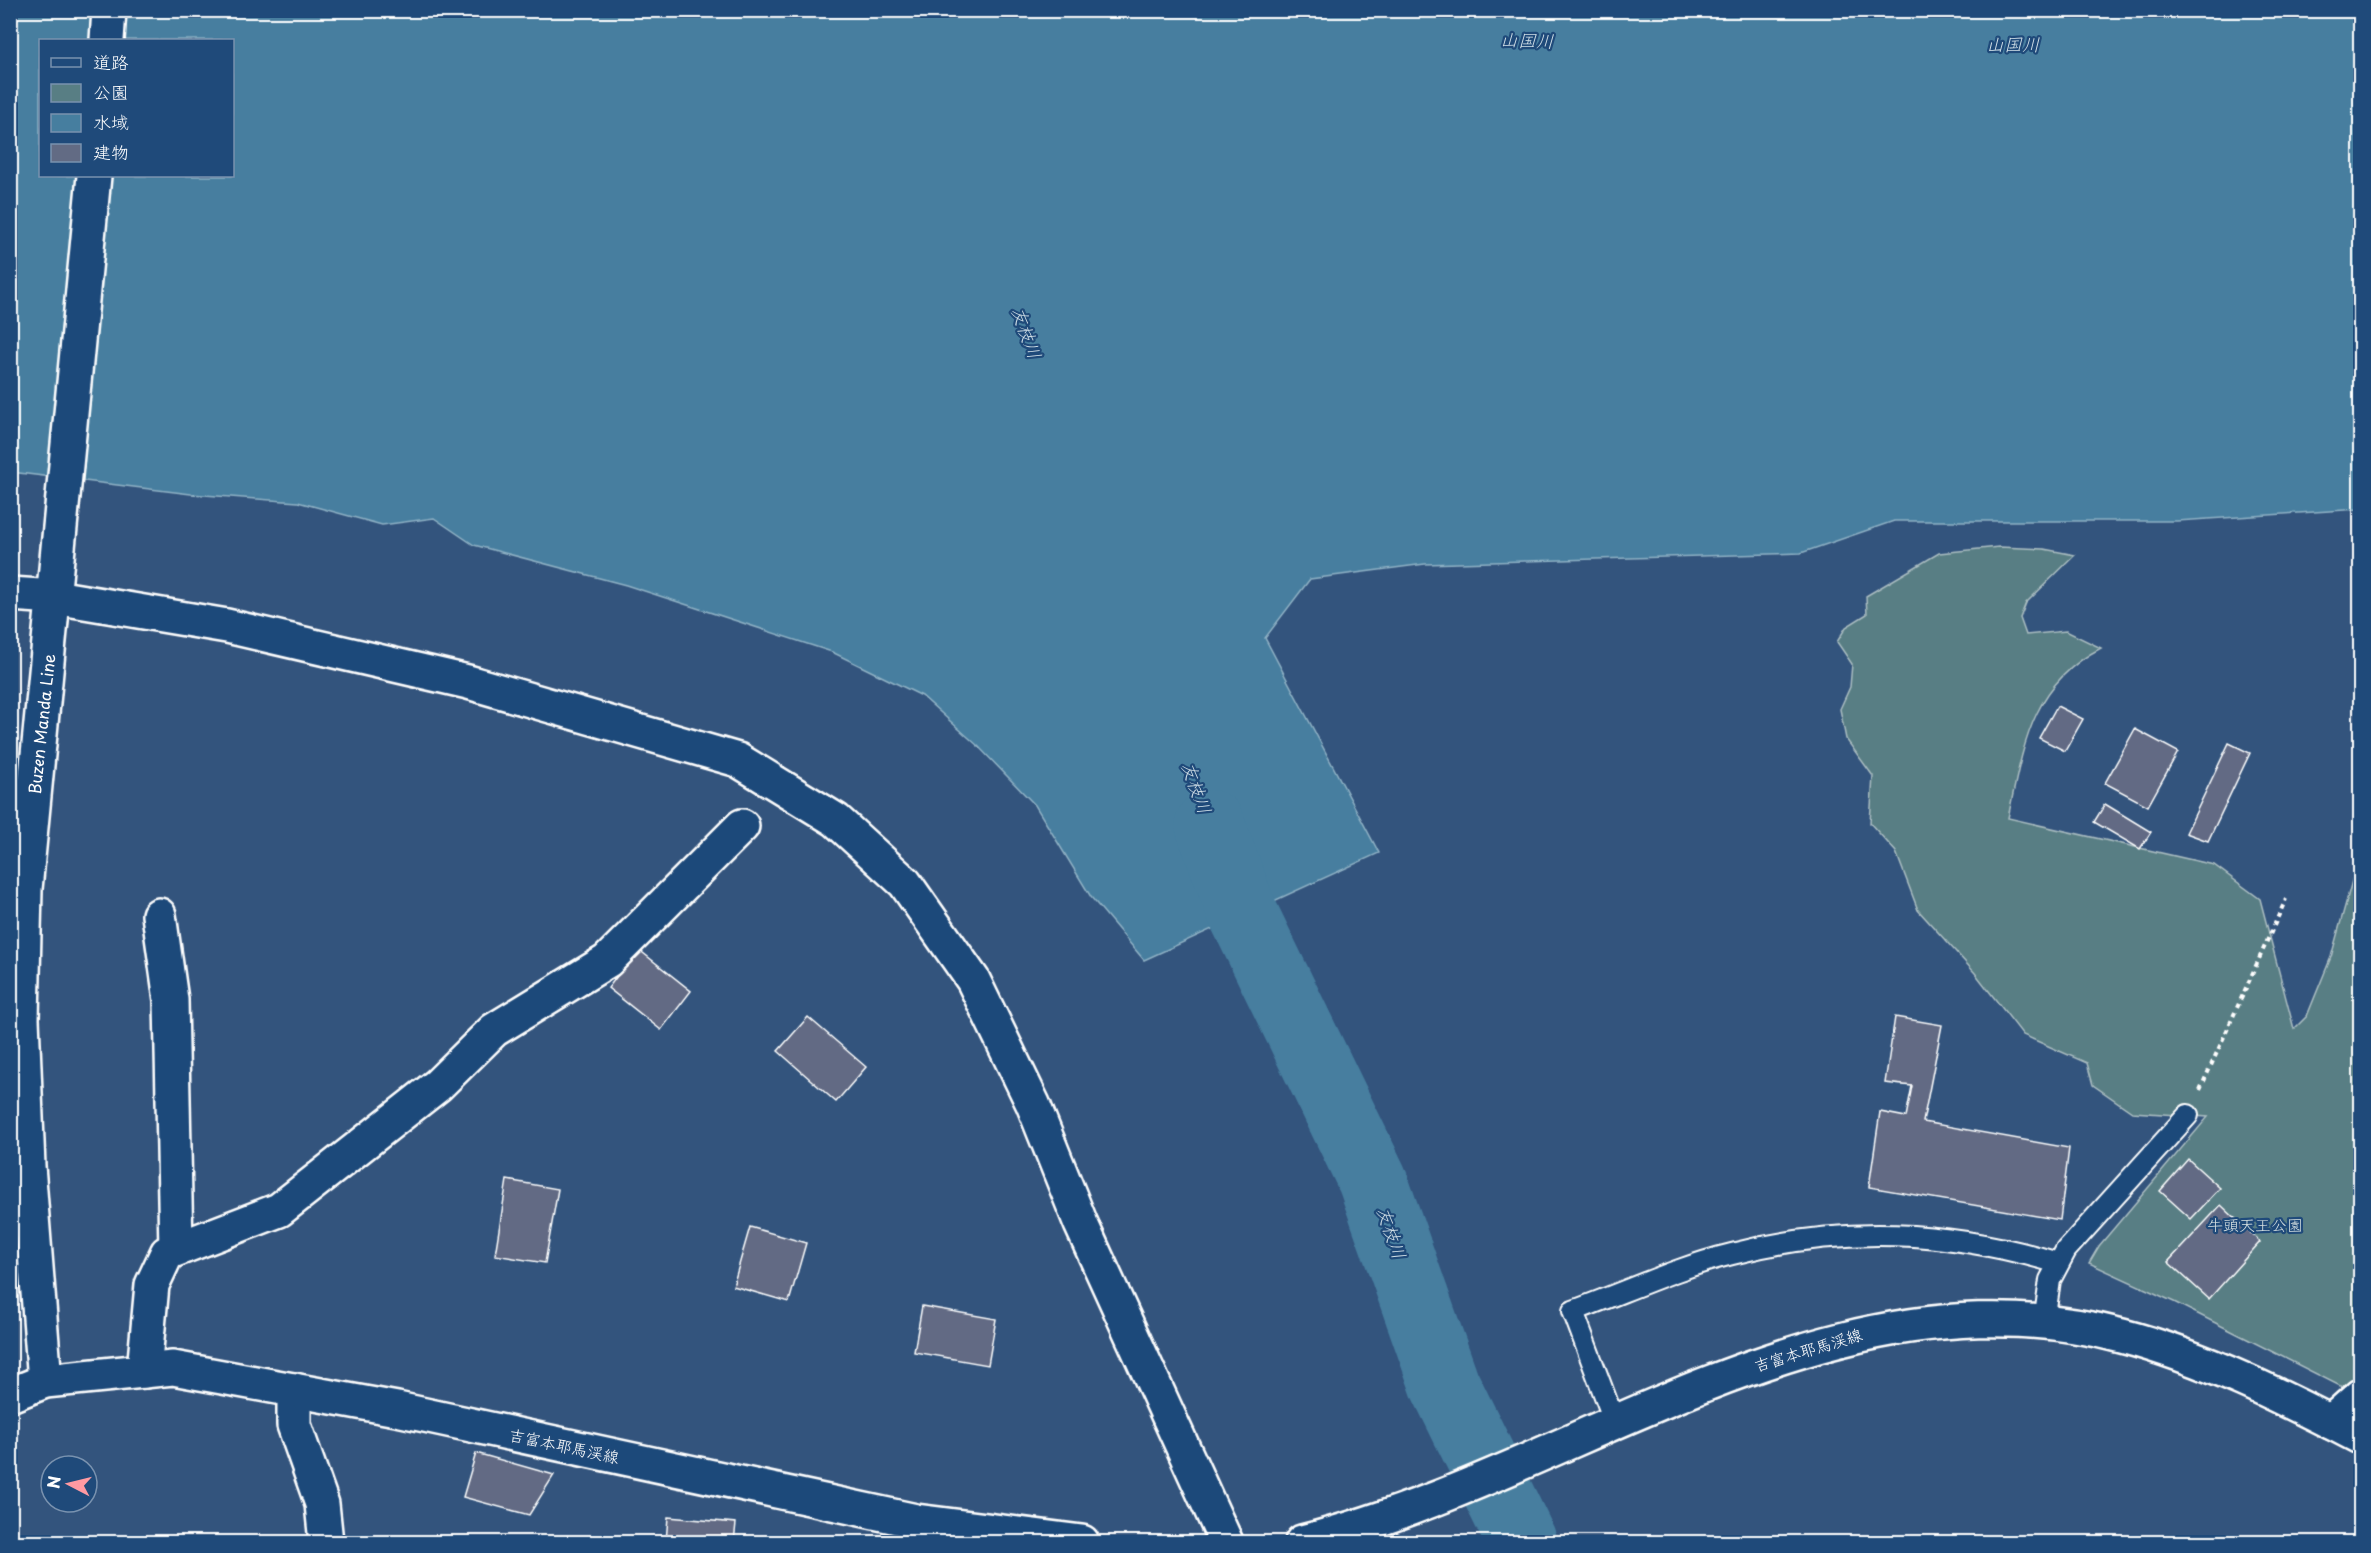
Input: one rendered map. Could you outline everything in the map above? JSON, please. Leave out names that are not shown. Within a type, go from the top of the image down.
[{"type":"main road","points":[[107,39],[110,10]]},
{"type":"main road","name":"Buzen Manda Line","points":[[45,1381],[16,1021],[25,889],[94,177]]},
{"type":"main road","points":[[10,594],[55,597],[227,626],[468,682],[738,760],[836,820],[905,883],[973,980],[1033,1104],[1081,1224],[1226,1542]]},
{"type":"main road","points":[[144,1371],[152,1285],[167,1253],[279,1210],[438,1085],[495,1030],[607,961],[742,826]]},
{"type":"main road","points":[[159,915],[171,1000],[176,1249]]},
{"type":"main road","name":"吉富本耶馬渓線","points":[[1302,1542],[1358,1528],[1424,1504],[1734,1374],[1830,1341],[1880,1329],[1980,1319],[2044,1323],[2120,1335],[2158,1346],[2269,1391],[2361,1437]]},
{"type":"main road","name":"吉富本耶馬渓線","points":[[45,1381],[173,1368],[397,1409],[916,1521],[1082,1542]]},
{"type":"main road","points":[[10,1395],[45,1381]]},
{"type":"main road","points":[[294,1390],[294,1425],[322,1504],[326,1542]]},
{"type":"main road","points":[[2331,1422],[2361,1396]]},
{"type":"lane","points":[[2044,1323],[2050,1280],[2058,1263],[2188,1115]]},
{"type":"lane","points":[[1615,1423],[1573,1311],[1661,1278],[1731,1254],[1805,1240],[1863,1234],[1939,1237],[2058,1263]]},
{"type":"path","points":[[2188,1115],[2286,899]]},
{"type":"green space","name":"牛頭天王公園","points":[[1999,547],[2044,549],[2075,555],[2026,603],[2020,618],[2026,635],[2066,631],[2101,648],[2078,663],[2059,680],[2045,699],[2026,743],[2008,818],[2214,865],[2260,899],[2294,1029],[2307,1016],[2331,957],[2355,870],[2360,827],[2360,1396],[2174,1302],[2089,1263],[2099,1246],[2208,1117],[2132,1112],[2093,1085],[2087,1063],[2023,1035],[1975,973],[1918,910],[1896,852],[1870,823],[1873,776],[1846,739],[1840,709],[1850,687],[1852,664],[1837,642],[1846,627],[1867,614],[1866,596],[1939,553]]},
{"type":"water","name":"山国川","points":[[11,11],[2360,11],[2360,509],[2177,521],[1894,521],[1801,553],[1425,564],[1310,579],[1265,638],[1379,853],[1144,960],[1091,897],[1035,805],[978,746],[922,696],[832,652],[626,585],[474,545],[434,518],[382,525],[298,502],[191,494],[11,472]]},
{"type":"building","points":[[2057,706],[2083,719],[2065,751],[2039,738]]},
{"type":"building","points":[[2135,729],[2178,752],[2148,806],[2105,783]]},
{"type":"building","points":[[2229,743],[2250,753],[2208,841],[2186,833]]},
{"type":"building","points":[[2105,804],[2151,832],[2140,849],[2094,822]]},
{"type":"building","points":[[638,949],[691,991],[661,1030],[608,988]]},
{"type":"building","points":[[808,1017],[866,1067],[836,1102],[778,1051]]},
{"type":"building","points":[[1895,1017],[1942,1025],[1923,1122],[2069,1148],[2060,1220],[1869,1187],[1880,1112],[1906,1117],[1912,1086],[1885,1083]]},
{"type":"building","points":[[2188,1159],[2220,1188],[2191,1219],[2160,1191]]},
{"type":"building","points":[[507,1180],[558,1189],[545,1263],[495,1255]]},
{"type":"building","points":[[2221,1205],[2260,1242],[2209,1299],[2168,1262]]},
{"type":"building","points":[[750,1227],[806,1243],[789,1302],[733,1286]]},
{"type":"building","points":[[922,1306],[996,1319],[988,1365],[914,1352]]},
{"type":"building","points":[[476,1453],[554,1475],[529,1515],[463,1497]]},
{"type":"building","points":[[668,1517],[736,1523],[734,1542],[666,1542]]},
{"type":"waterway","name":"友枝川","points":[[1210,825],[1241,909],[1372,1179],[1445,1385],[1522,1542]]}]
